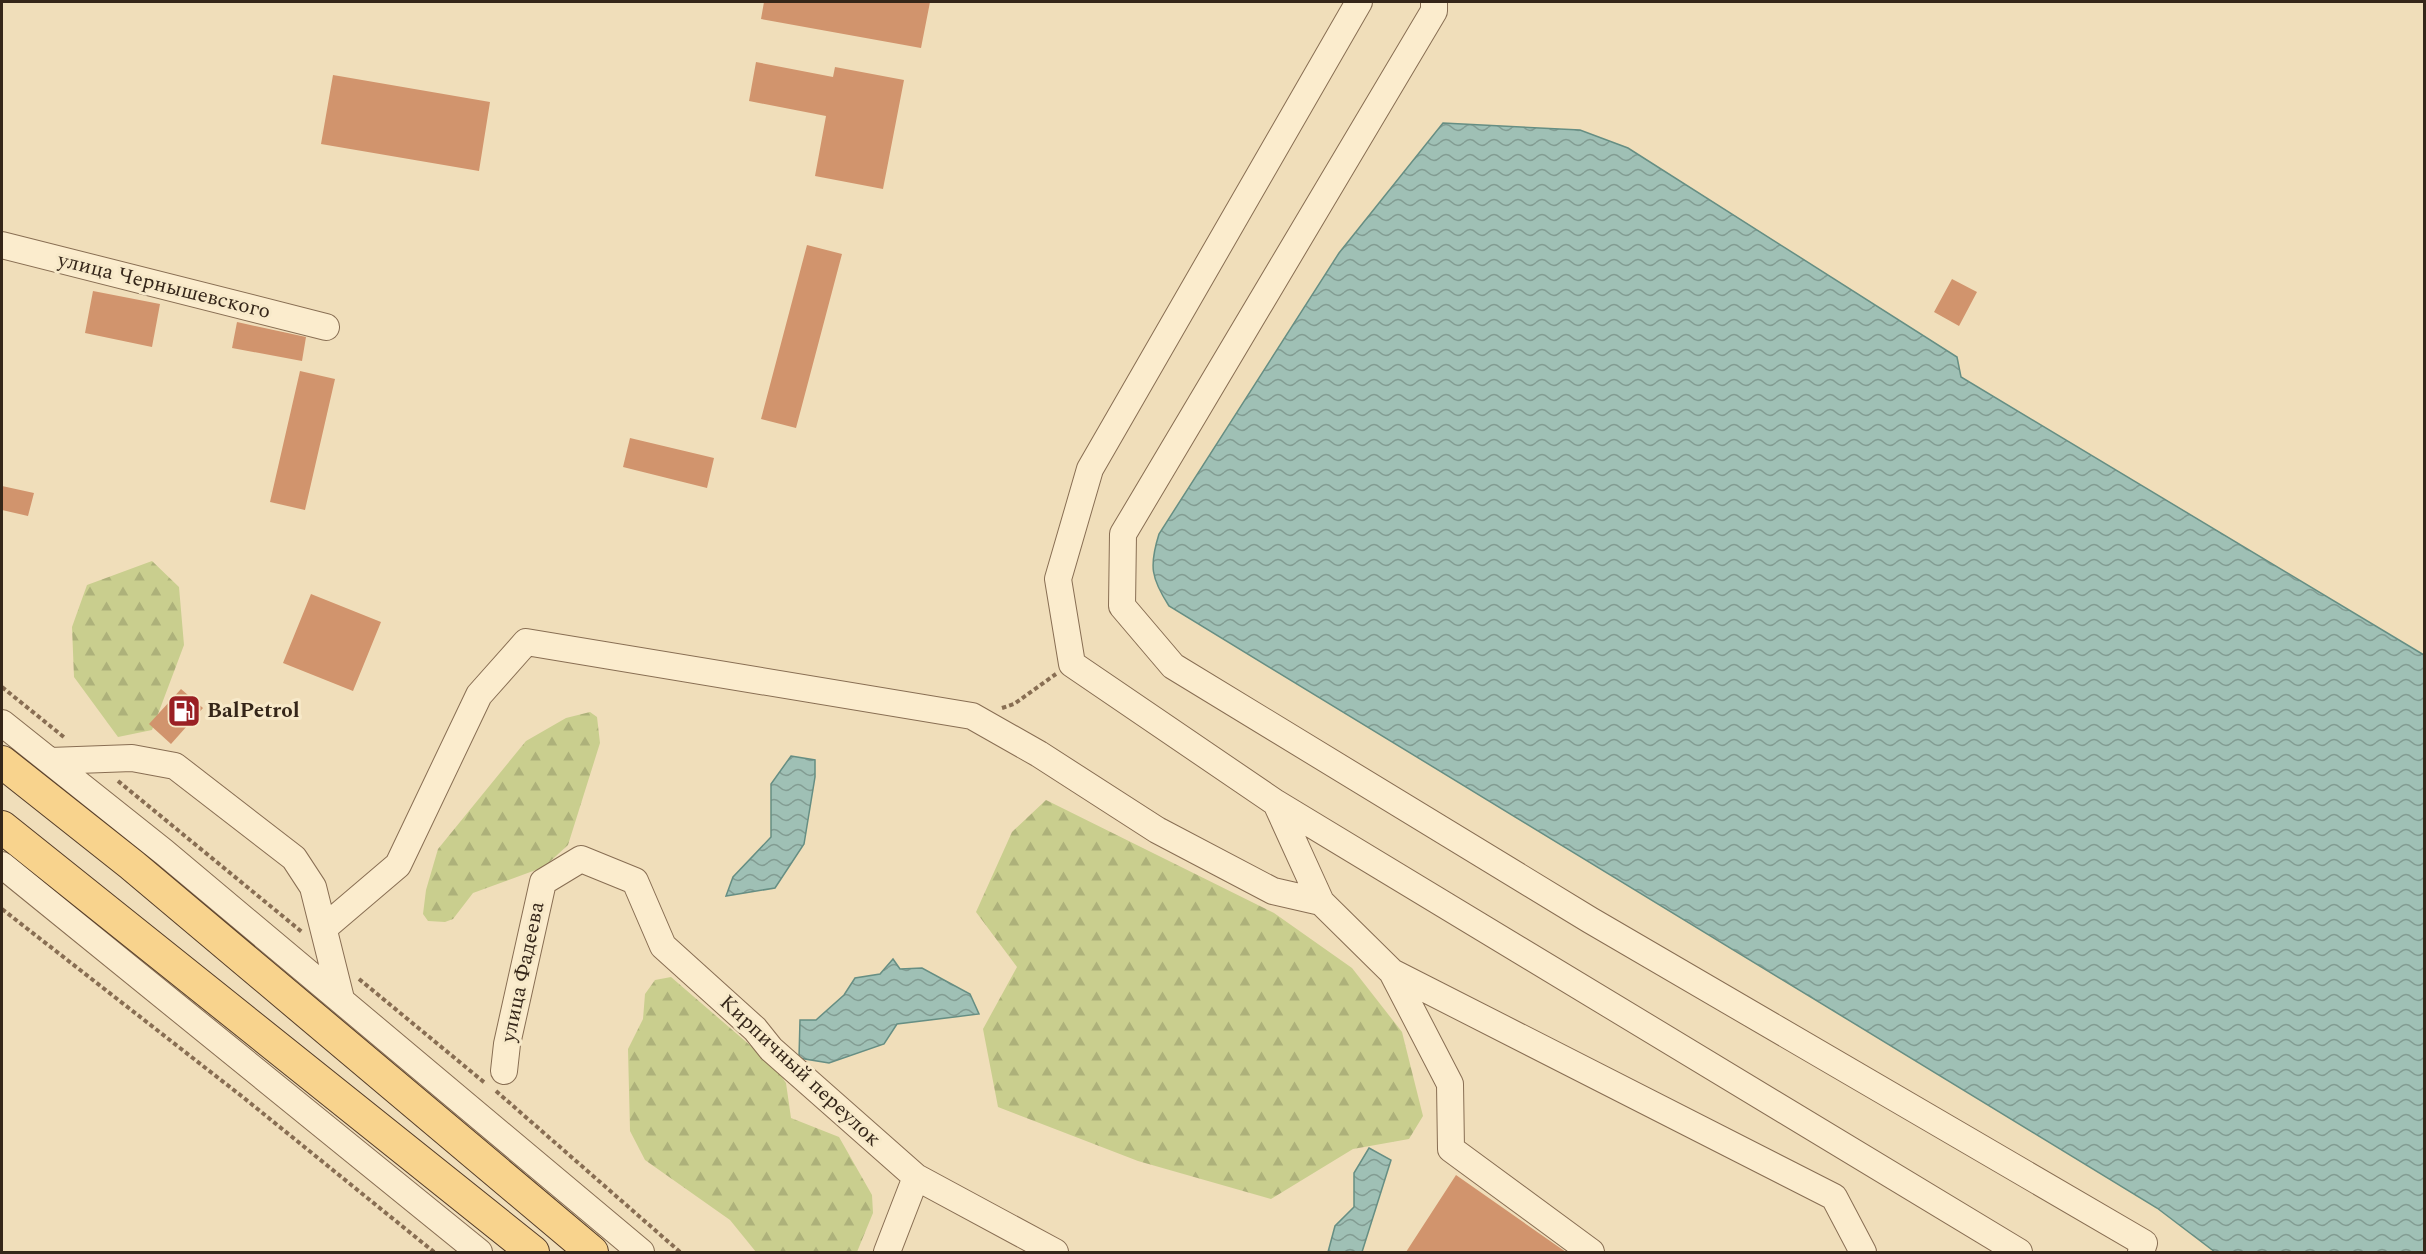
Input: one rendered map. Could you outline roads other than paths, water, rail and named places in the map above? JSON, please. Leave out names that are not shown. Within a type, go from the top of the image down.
[{"type":"main road","points":[[2,762],[599,1239]]},
{"type":"main road","points":[[2,826],[533,1252]]},
{"type":"street","points":[[1359,2],[1090,469],[1058,579],[1072,664],[1276,803],[2019,1252]]},
{"type":"street","points":[[1434,2],[1434,11],[1123,534],[1122,606],[1173,666],[1590,921],[2144,1243],[2141,1252]]},
{"type":"street","name":"улица Чернышевского","points":[[2,246],[326,327]]},
{"type":"street","points":[[324,928],[398,865],[479,695],[526,642],[972,716],[1039,753],[1157,830],[1273,891],[1321,902]]},
{"type":"street","points":[[2,723],[486,1120],[599,1239],[615,1252]]},
{"type":"street","points":[[50,762],[132,758],[175,766],[294,858],[313,887],[341,999]]},
{"type":"street","points":[[1276,803],[1321,902],[1392,972],[1834,1197],[1863,1252]]},
{"type":"street","name":"улица Фадеева","points":[[504,1071],[507,1044],[543,882],[581,860]]},
{"type":"street","name":"Кирпичный переулок","points":[[581,860],[635,881],[663,946],[755,1029],[771,1049],[916,1177],[1055,1252]]},
{"type":"street","points":[[2,865],[479,1252]]},
{"type":"street","points":[[1392,972],[1450,1084],[1451,1149],[1591,1252]]},
{"type":"street","points":[[887,1252],[916,1177]]},
{"type":"street","points":[[599,1239],[641,1252]]},
{"type":"water","points":[[1443,123],[1580,130],[1628,148],[1957,357],[1961,377],[2424,655],[2424,1252],[2215,1252],[2157,1208],[1169,606],[1158,587],[1154,572],[1154,555],[1159,534],[1339,253]]},
{"type":"water","points":[[791,756],[815,760],[815,777],[804,844],[775,888],[726,896],[733,877],[771,837],[771,784]]},
{"type":"water","points":[[893,959],[900,969],[922,968],[970,994],[979,1014],[897,1024],[884,1044],[829,1063],[799,1058],[800,1020],[816,1020],[844,995],[855,978],[880,974]]},
{"type":"water","points":[[1369,1148],[1391,1160],[1362,1252],[1328,1252],[1335,1226],[1354,1207],[1354,1173]]},
{"type":"place","name":"BalPetrol","points":[[184,711]]}]
